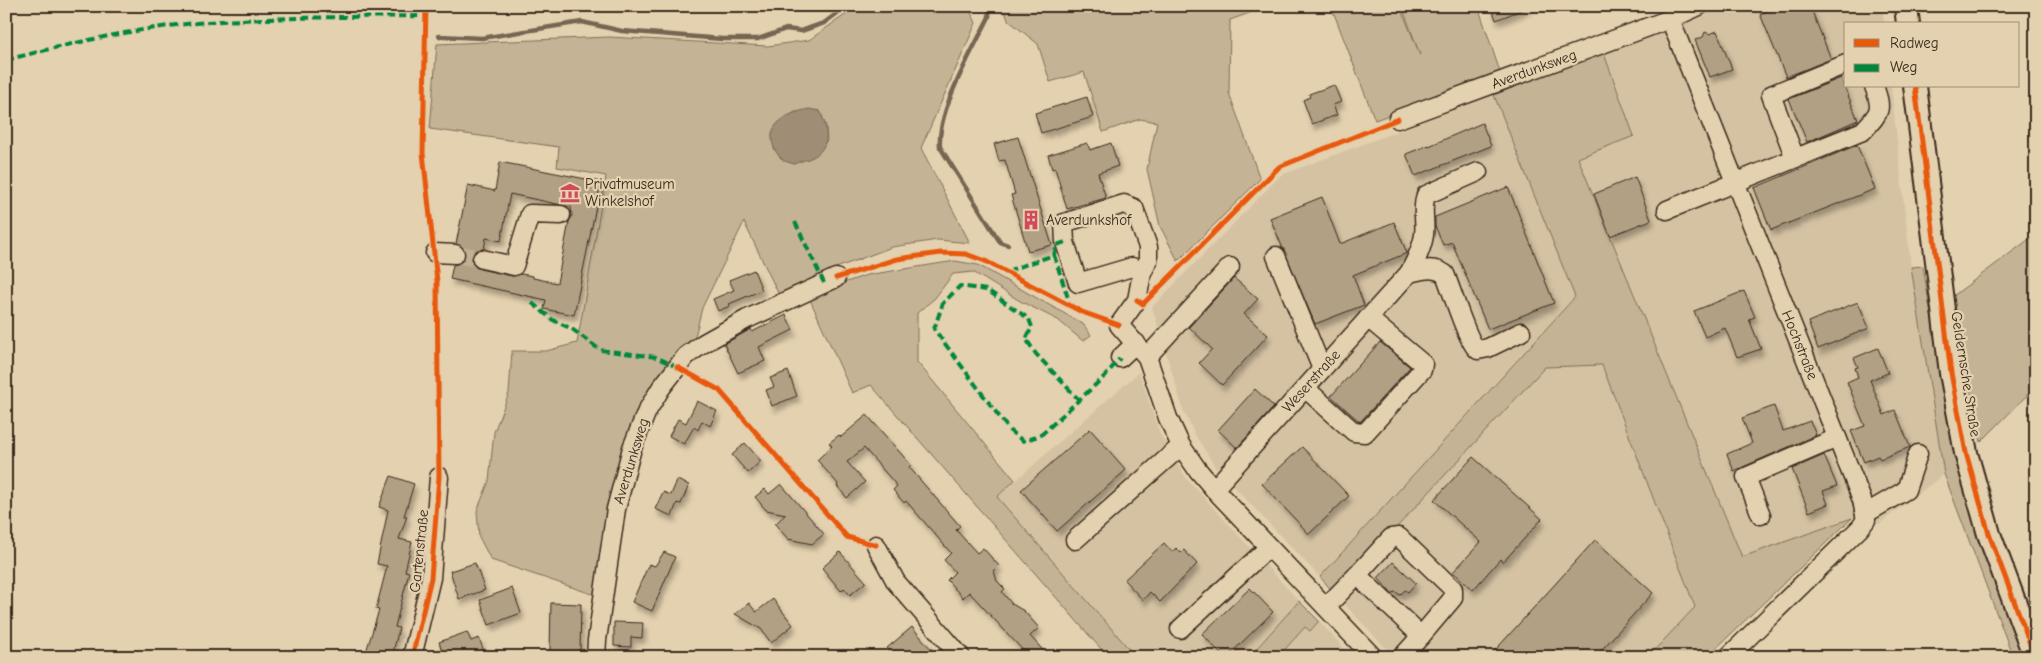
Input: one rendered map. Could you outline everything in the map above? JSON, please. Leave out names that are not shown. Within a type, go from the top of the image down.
[{"type":"main road","points":[[1906,6],[1908,22]]},
{"type":"main road","name":"Geldernsche Straße","points":[[1915,88],[1951,373],[1966,453],[1989,534],[2035,657]]},
{"type":"street","points":[[1670,19],[1699,6]]},
{"type":"street","name":"Averdunksweg","points":[[1398,119],[1670,19]]},
{"type":"street","name":"Hochstraße","points":[[1670,19],[1862,500],[1865,514]]},
{"type":"street","points":[[1794,158],[1771,94],[1844,65]]},
{"type":"street","points":[[1667,210],[1863,131],[1878,114],[1880,102],[1875,88]]},
{"type":"street","name":"Weserstraße","points":[[1214,490],[1409,273],[1417,259],[1424,235],[1422,204],[1426,195],[1478,172]]},
{"type":"street","points":[[1142,273],[1132,267],[1078,283],[1066,242],[1064,223],[1124,204],[1134,208],[1148,247],[1148,261],[1142,273],[1137,300],[1119,324],[1142,350],[1168,418],[1181,446],[1214,490],[1373,657]]},
{"type":"street","points":[[482,259],[514,266],[530,214],[561,215]]},
{"type":"street","points":[[435,253],[454,254]]},
{"type":"street","points":[[1276,256],[1322,369]]},
{"type":"street","points":[[1120,358],[1142,350],[1230,267]]},
{"type":"street","points":[[1409,273],[1429,268],[1439,270],[1445,274],[1474,347],[1478,350],[1488,348],[1521,332]]},
{"type":"street","name":"Averdunksweg","points":[[596,657],[602,599],[616,509],[632,448],[646,410],[686,356],[704,343],[746,319],[836,278]]},
{"type":"street","points":[[1305,388],[1354,432],[1365,434],[1422,370],[1423,364],[1368,318]]},
{"type":"street","points":[[1761,516],[1746,477],[1837,438]]},
{"type":"street","points":[[1075,540],[1181,446]]},
{"type":"street","points":[[1728,657],[1860,528],[1866,520],[1865,514],[1906,490],[1918,454]]},
{"type":"street","name":"Gartenstraße","points":[[412,657],[431,578],[439,477]]},
{"type":"street","points":[[1326,607],[1391,538],[1399,537],[1453,589],[1453,598],[1402,657]]},
{"type":"street","points":[[876,545],[896,582],[961,657]]},
{"type":"street","points":[[1180,629],[1269,547]]},
{"type":"street","points":[[1357,575],[1421,636]]},
{"type":"shaded area","points":[[858,6],[968,6],[976,23],[921,148],[970,243],[938,240],[892,247],[828,271],[829,273],[779,295],[744,222],[702,308],[693,345],[639,409],[620,457],[595,595],[491,560],[479,537],[477,511],[489,481],[494,432],[509,393],[512,351],[546,351],[577,343],[606,176],[557,167],[559,147],[430,129],[437,44],[609,37],[768,46],[809,40]],"holes":[[[820,111],[826,126],[827,141],[794,164],[774,149],[772,133],[777,124],[795,112]]]},
{"type":"shaded area","points":[[1003,6],[1269,6],[1230,20],[1229,93],[1260,179],[1178,261],[1160,226],[1147,169],[1157,122],[1140,119],[1103,132],[1084,72],[1050,82],[1038,44],[1008,20]]},
{"type":"shaded area","points":[[1331,6],[1400,6],[1420,55],[1402,6],[1478,6],[1501,75],[1375,120]]},
{"type":"shaded area","points":[[1721,6],[1882,6],[1884,22],[1844,22],[1844,88],[1891,88],[1911,267],[1944,474],[1879,524],[1852,518],[1742,558],[1578,158],[1634,135],[1603,51]]},
{"type":"shaded area","points":[[1603,51],[1634,136],[1578,158],[1742,557],[1852,518],[1707,657],[1648,657],[1695,607],[1602,365],[1545,367],[1335,594],[1320,577],[1575,297],[1494,95]]},
{"type":"shaded area","points":[[1494,95],[1575,296],[1320,577],[1216,468],[1194,433],[1184,412],[1152,307],[1281,175]]},
{"type":"shaded area","points":[[809,109],[820,111],[826,130],[823,147],[813,157],[794,164],[784,161],[779,157],[772,143],[774,128],[788,116]]},
{"type":"shaded area","points":[[2036,234],[2036,386],[1981,442],[1953,296]]},
{"type":"shaded area","points":[[955,261],[978,265],[1083,324],[1091,335],[1083,341],[1058,320],[1020,301],[973,272],[953,274],[935,298],[917,313],[917,362],[1015,480],[997,497],[1136,657],[1108,657],[871,385],[852,393],[808,295],[867,275]]},
{"type":"shaded area","points":[[1923,266],[1941,378],[1977,538],[2023,657],[2013,657],[1944,474],[1911,267]]},
{"type":"shaded area","points":[[1602,365],[1695,608],[1648,657],[1394,657],[1335,594],[1544,367]]},
{"type":"shaded area","points":[[1139,372],[1160,434],[1187,479],[1299,601],[1249,657],[1136,657],[997,497]]},
{"type":"shaded area","points":[[1299,601],[1319,621],[1310,631],[1305,627],[1278,657],[1249,657]]},
{"type":"shaded area","points":[[1319,621],[1352,657],[1278,657],[1305,627],[1310,631]]},
{"type":"building","points":[[1491,6],[1529,6],[1529,7],[1496,20]]},
{"type":"building","points":[[1780,6],[1810,6],[1831,59],[1786,77],[1760,14]]},
{"type":"building","points":[[1717,31],[1732,69],[1710,77],[1695,40],[1703,37],[1705,32],[1710,34]]},
{"type":"building","points":[[1841,78],[1858,120],[1807,142],[1789,99]]},
{"type":"building","points":[[1334,85],[1341,102],[1333,105],[1337,115],[1312,124],[1303,100],[1310,97],[1309,94]]},
{"type":"building","points":[[1087,97],[1093,117],[1041,133],[1035,113]]},
{"type":"building","points":[[1482,123],[1491,146],[1415,176],[1406,154]]},
{"type":"building","name":"Averdunkshof","points":[[1018,137],[1052,245],[1028,251],[1011,195],[1015,194],[1005,160],[999,161],[994,144]]},
{"type":"building","name":"Averdunkshof","points":[[1087,143],[1090,150],[1111,143],[1118,166],[1098,173],[1106,198],[1067,209],[1055,168],[1052,169],[1048,155]]},
{"type":"building","points":[[1857,145],[1875,189],[1771,230],[1754,188]]},
{"type":"building","points":[[500,162],[601,182],[574,315],[544,309],[546,300],[450,279],[453,265],[460,263],[466,255],[464,249],[456,244],[468,185],[495,191]],"holes":[[[510,194],[571,207],[572,216],[569,222],[557,283],[533,278],[533,276],[521,274],[512,276],[480,269],[472,263],[474,252],[484,249],[486,238],[501,241]]]},
{"type":"building","points":[[1635,177],[1651,220],[1610,236],[1594,194]]},
{"type":"building","points":[[1508,187],[1554,303],[1488,329],[1452,242],[1443,245],[1435,226],[1435,217]]},
{"type":"building","points":[[1322,197],[1340,244],[1394,222],[1407,253],[1353,275],[1364,305],[1315,324],[1270,218]]},
{"type":"building","points":[[754,270],[762,290],[729,304],[730,306],[718,311],[713,299],[734,290],[729,280]]},
{"type":"building","points":[[1234,278],[1258,299],[1244,314],[1268,335],[1222,385],[1199,363],[1212,349],[1189,327]]},
{"type":"building","points":[[1744,291],[1755,317],[1749,319],[1761,349],[1737,357],[1725,328],[1705,337],[1694,311]]},
{"type":"building","points":[[1858,302],[1869,328],[1818,349],[1808,322]]},
{"type":"building","points":[[786,315],[793,330],[759,347],[765,361],[738,373],[724,344],[751,329],[752,332]]},
{"type":"building","points":[[1380,342],[1410,367],[1360,422],[1331,396]]},
{"type":"building","points":[[1878,348],[1888,373],[1870,380],[1884,415],[1895,410],[1910,447],[1880,459],[1878,456],[1864,462],[1851,431],[1865,426],[1847,382],[1858,377],[1855,368],[1858,367],[1854,358]]},
{"type":"building","points":[[788,371],[797,396],[772,406],[766,390],[774,387],[770,378]]},
{"type":"building","points":[[1255,389],[1274,407],[1237,448],[1218,430]]},
{"type":"building","points":[[697,401],[717,411],[710,426],[702,421],[698,430],[694,427],[684,444],[669,436],[678,419],[686,423]]},
{"type":"building","points":[[1774,406],[1783,431],[1810,421],[1816,435],[1734,471],[1727,454],[1752,443],[1742,418]]},
{"type":"building","points":[[867,415],[911,465],[909,467],[960,526],[956,530],[977,553],[983,548],[999,566],[994,571],[997,581],[1005,589],[1002,592],[1012,604],[1024,611],[1039,628],[1030,636],[1049,657],[1029,657],[969,592],[963,598],[947,580],[955,572],[944,560],[951,553],[906,501],[904,503],[893,490],[897,486],[864,448],[847,462],[865,482],[847,498],[837,486],[838,484],[817,460],[832,446],[829,443],[839,435],[841,437]]},
{"type":"building","points":[[1090,429],[1126,470],[1057,531],[1021,490]]},
{"type":"building","points":[[745,443],[761,461],[748,473],[732,455]]},
{"type":"building","points":[[1302,447],[1349,496],[1309,534],[1262,484]]},
{"type":"building","points":[[1824,455],[1837,486],[1823,491],[1828,504],[1809,512],[1792,469]]},
{"type":"building","points":[[1473,457],[1542,519],[1503,562],[1500,559],[1473,590],[1453,572],[1481,542],[1434,500]]},
{"type":"building","points":[[391,476],[414,484],[404,516],[407,516],[399,539],[412,542],[405,571],[409,572],[395,627],[399,628],[392,657],[368,657],[369,653],[366,652],[379,610],[376,609],[387,566],[377,564],[388,510],[379,507]]},
{"type":"building","points":[[677,480],[689,485],[681,504],[677,503],[672,516],[655,509],[663,492],[671,495]]},
{"type":"building","points":[[781,484],[824,534],[812,544],[788,539],[775,524],[786,514],[766,510],[755,497],[765,489],[769,494]]},
{"type":"building","points":[[1595,540],[1653,593],[1595,657],[1489,657]]},
{"type":"building","points":[[1164,543],[1172,552],[1176,548],[1181,553],[1184,550],[1197,564],[1160,602],[1150,592],[1143,600],[1124,580]]},
{"type":"building","points":[[664,552],[675,557],[652,611],[632,602],[649,564],[655,566]]},
{"type":"building","points":[[840,552],[866,582],[850,595],[844,588],[841,591],[822,568]]},
{"type":"building","points":[[1393,562],[1416,583],[1408,592],[1405,590],[1400,595],[1396,592],[1391,593],[1378,578]]},
{"type":"building","points":[[475,563],[485,590],[459,599],[450,571]]},
{"type":"building","points":[[512,588],[521,613],[489,625],[480,600]]},
{"type":"building","points":[[1250,588],[1273,612],[1227,657],[1224,657],[1202,634]]},
{"type":"building","points":[[773,599],[793,625],[771,643],[761,629],[735,614],[749,603],[756,612]]},
{"type":"building","points":[[551,603],[581,604],[580,652],[550,651]]},
{"type":"building","points":[[614,622],[643,623],[642,638],[631,637],[631,647],[614,646]]},
{"type":"building","points":[[912,627],[938,657],[894,657],[887,648]]},
{"type":"building","points":[[467,632],[471,641],[479,638],[486,657],[444,657],[439,642]]},
{"type":"waterway","points":[[439,36],[482,38],[582,22],[622,31],[722,39],[758,39],[786,29],[801,31],[824,23],[847,6]]},
{"type":"waterway","points":[[989,6],[989,17],[957,81],[944,116],[940,147],[1000,242],[1008,245]]},
{"type":"tunnel","points":[[455,254],[482,259]]},
{"type":"marked path","points":[[6,60],[106,36],[183,24],[316,17],[425,16]]},
{"type":"marked path","points":[[795,222],[824,283]]},
{"type":"marked path","points":[[1010,274],[1013,269],[1054,255],[1057,245],[1065,242]]},
{"type":"marked path","points":[[1054,255],[1068,298],[1066,303]]},
{"type":"marked path","points":[[1080,401],[1036,354],[1026,339],[1032,327],[1029,319],[987,290],[960,286],[943,303],[934,329],[1010,431],[1023,441],[1041,435],[1106,375],[1120,358]]},
{"type":"marked path","points":[[532,303],[553,320],[572,329],[600,350],[656,357],[679,368]]},
{"type":"cycle path","points":[[412,657],[431,578],[439,477],[437,281],[423,153],[426,6]]},
{"type":"cycle path","points":[[1915,88],[1951,373],[1966,453],[1989,534],[2035,657]]},
{"type":"cycle path","points":[[1137,300],[1143,304],[1279,167],[1398,119]]},
{"type":"cycle path","points":[[836,278],[897,259],[941,253],[966,254],[985,261],[1082,312],[1119,325]]},
{"type":"cycle path","points":[[677,367],[719,390],[847,537],[876,545]]},
{"type":"place","name":"Privatmuseum Winkelshof","points":[[570,193]]},
{"type":"place","name":"Averdunkshof","points":[[1031,220]]}]
